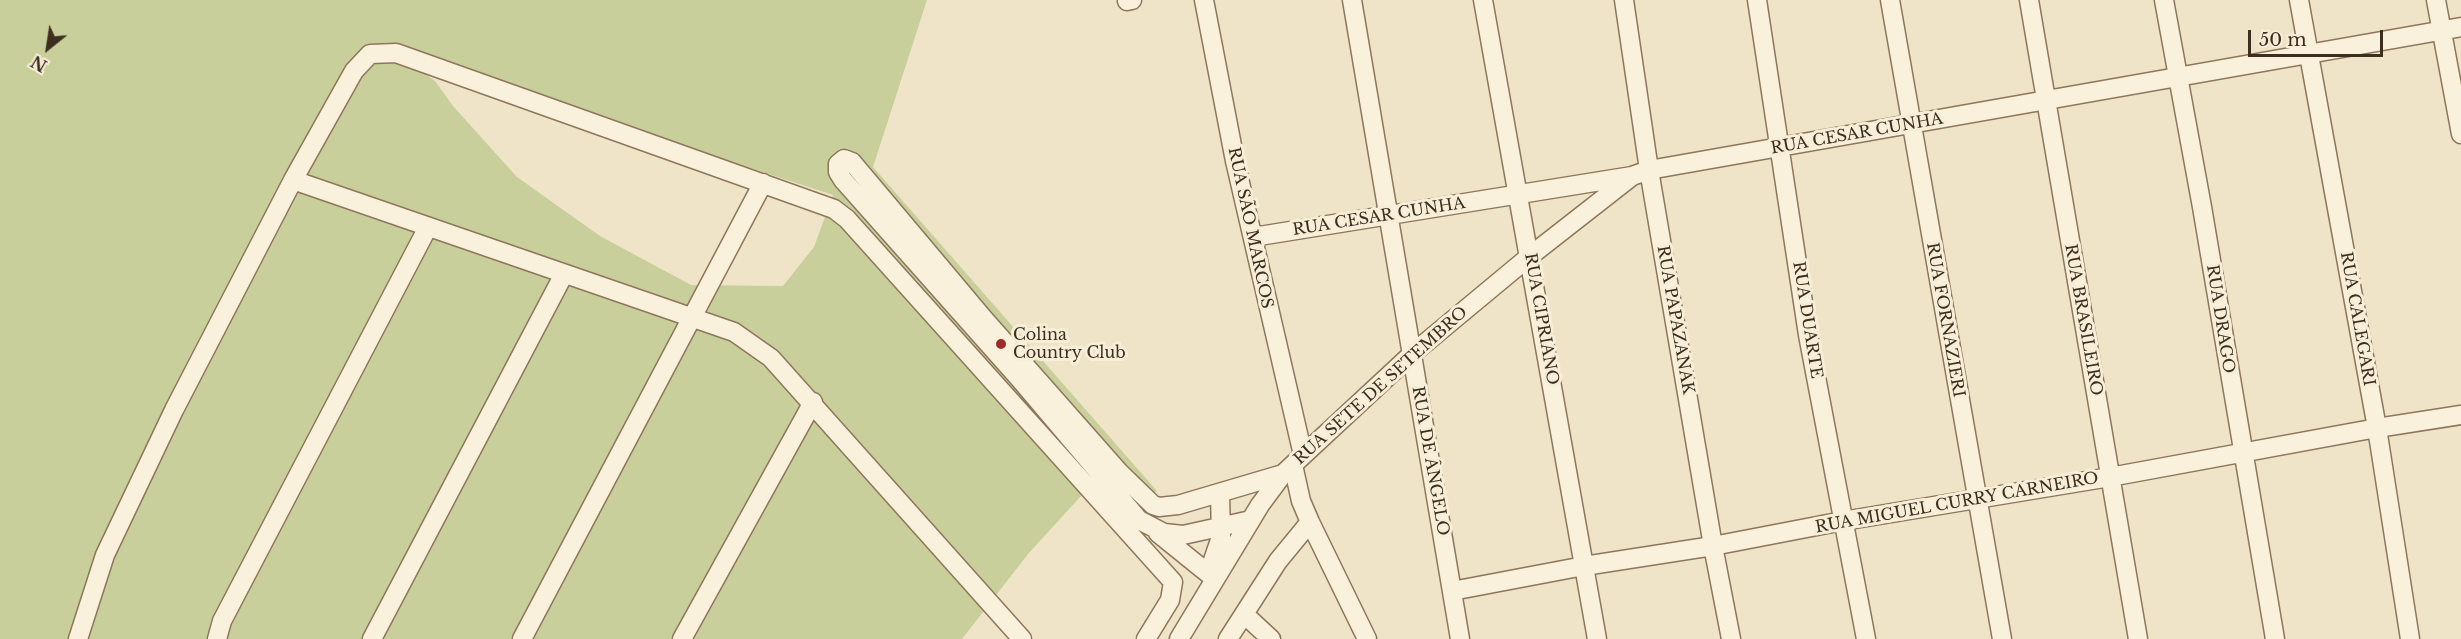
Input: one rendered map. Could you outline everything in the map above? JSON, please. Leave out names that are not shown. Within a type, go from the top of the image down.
[{"type":"street","name":"RUA SÃO MARCOS","points":[[1204,0],[1235,161],[1253,237],[1298,491],[1310,522],[1367,639]]},
{"type":"street","name":"RUA DE ÂNGELO","points":[[1353,0],[1460,639]]},
{"type":"street","name":"RUA CIPRIANO","points":[[1483,0],[1597,639]]},
{"type":"street","name":"RUA PAPAZANAK","points":[[1624,0],[1641,173],[1731,639]]},
{"type":"street","name":"RUA DUARTE","points":[[1757,0],[1808,335],[1866,639]]},
{"type":"street","name":"RUA FORNAZIERI","points":[[1890,0],[2002,639]]},
{"type":"street","name":"RUA BRASILEIRO","points":[[2029,0],[2138,639]]},
{"type":"street","name":"RUA DRAGO","points":[[2164,0],[2275,639]]},
{"type":"street","name":"RUA CALEGARI","points":[[2299,0],[2377,428],[2410,639]]},
{"type":"street","points":[[2436,0],[2461,134]]},
{"type":"street","name":"RUA CESAR CUNHA","points":[[1253,237],[1519,195],[2461,27]]},
{"type":"street","points":[[78,639],[105,555],[174,410],[293,180],[354,71],[370,54],[396,53],[834,209],[847,219],[1173,582],[1170,600],[1146,639]]},
{"type":"street","points":[[1220,493],[1222,527],[1212,576],[1132,513],[1018,376],[843,180],[837,168],[840,161],[848,159],[852,162],[984,319],[1146,500],[1153,505],[1163,507],[1220,493],[1293,465]]},
{"type":"street","name":"RUA SETE DE SETEMBRO","points":[[1179,639],[1212,576],[1293,465],[1412,354],[1530,256],[1641,173]]},
{"type":"street","points":[[293,180],[734,332],[771,358],[813,402],[1022,639]]},
{"type":"street","points":[[522,639],[763,183]]},
{"type":"street","points":[[217,639],[222,621],[428,227]]},
{"type":"street","points":[[372,639],[564,274]]},
{"type":"street","points":[[682,639],[813,402]]},
{"type":"street","name":"RUA MIGUEL CURRY CARNEIRO","points":[[1452,591],[1584,566],[1713,546],[1843,521],[2461,415]]},
{"type":"street","points":[[1155,530],[1183,535],[1251,520]]},
{"type":"street","points":[[1228,639],[1278,561],[1310,522]]},
{"type":"street","points":[[1244,614],[1271,639]]},
{"type":"green space","points":[[0,0],[927,0],[873,167],[1157,491],[1119,510],[1091,485],[1028,554],[962,639],[0,639]],"holes":[[[395,52],[833,195],[814,247],[783,286],[691,285],[600,236],[517,177],[453,106],[435,81]]]},
{"type":"place","name":"Colina Country Club","points":[[1001,344]]}]
